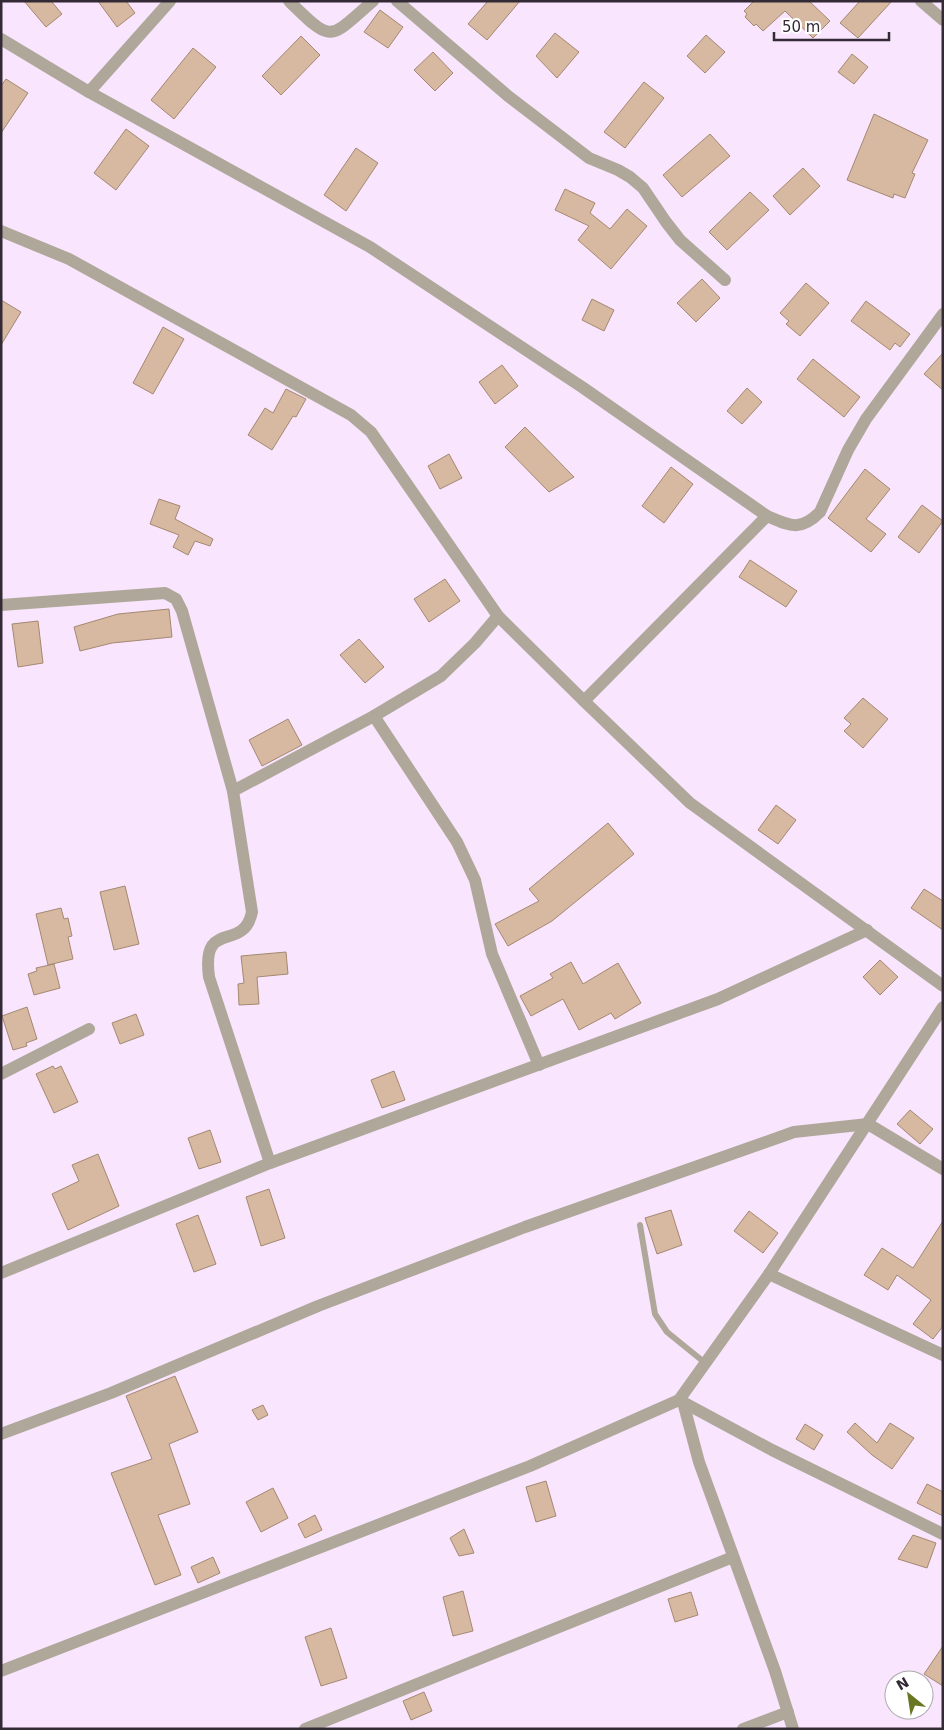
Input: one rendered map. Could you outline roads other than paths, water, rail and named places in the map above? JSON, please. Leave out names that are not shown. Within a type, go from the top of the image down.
[{"type":"street","points":[[89,92],[170,1]]},
{"type":"street","points":[[289,1],[316,28],[326,33],[336,32],[373,1]]},
{"type":"street","points":[[397,1],[508,96],[589,158],[618,170],[643,188],[680,240],[725,280]]},
{"type":"street","points":[[921,1],[943,20]]},
{"type":"street","points":[[1,39],[89,92],[370,247],[582,387],[767,516],[790,526],[799,526],[812,520],[820,512],[848,450],[866,419],[943,314]]},
{"type":"street","points":[[1,231],[69,259],[351,415],[371,432],[498,616],[584,701],[690,803],[943,986]]},
{"type":"street","points":[[584,701],[767,516]]},
{"type":"street","points":[[1,605],[165,593],[176,599],[182,611],[233,791],[252,912],[250,924],[242,932],[218,940],[209,948],[207,960],[210,977],[270,1163]]},
{"type":"street","points":[[233,791],[374,716],[441,676],[475,643],[498,616]]},
{"type":"street","points":[[374,716],[457,842],[475,880],[492,954],[538,1065]]},
{"type":"street","points":[[1,1273],[270,1163],[718,998],[866,930]]},
{"type":"street","points":[[1,1671],[530,1466],[681,1401],[704,1362],[769,1274],[943,1007]]},
{"type":"street","points":[[1,1074],[89,1029]]},
{"type":"street","points":[[1,1434],[111,1393],[318,1306],[544,1220],[794,1132],[868,1124],[943,1169]]},
{"type":"street","points":[[769,1274],[943,1355]]},
{"type":"street","points":[[681,1401],[772,1450],[943,1534]]},
{"type":"street","points":[[681,1401],[699,1462],[775,1671],[793,1729]]},
{"type":"street","points":[[305,1729],[733,1557]]},
{"type":"street","points":[[743,1729],[788,1712]]},
{"type":"lane","points":[[640,1225],[655,1314],[667,1332],[704,1362]]}]
